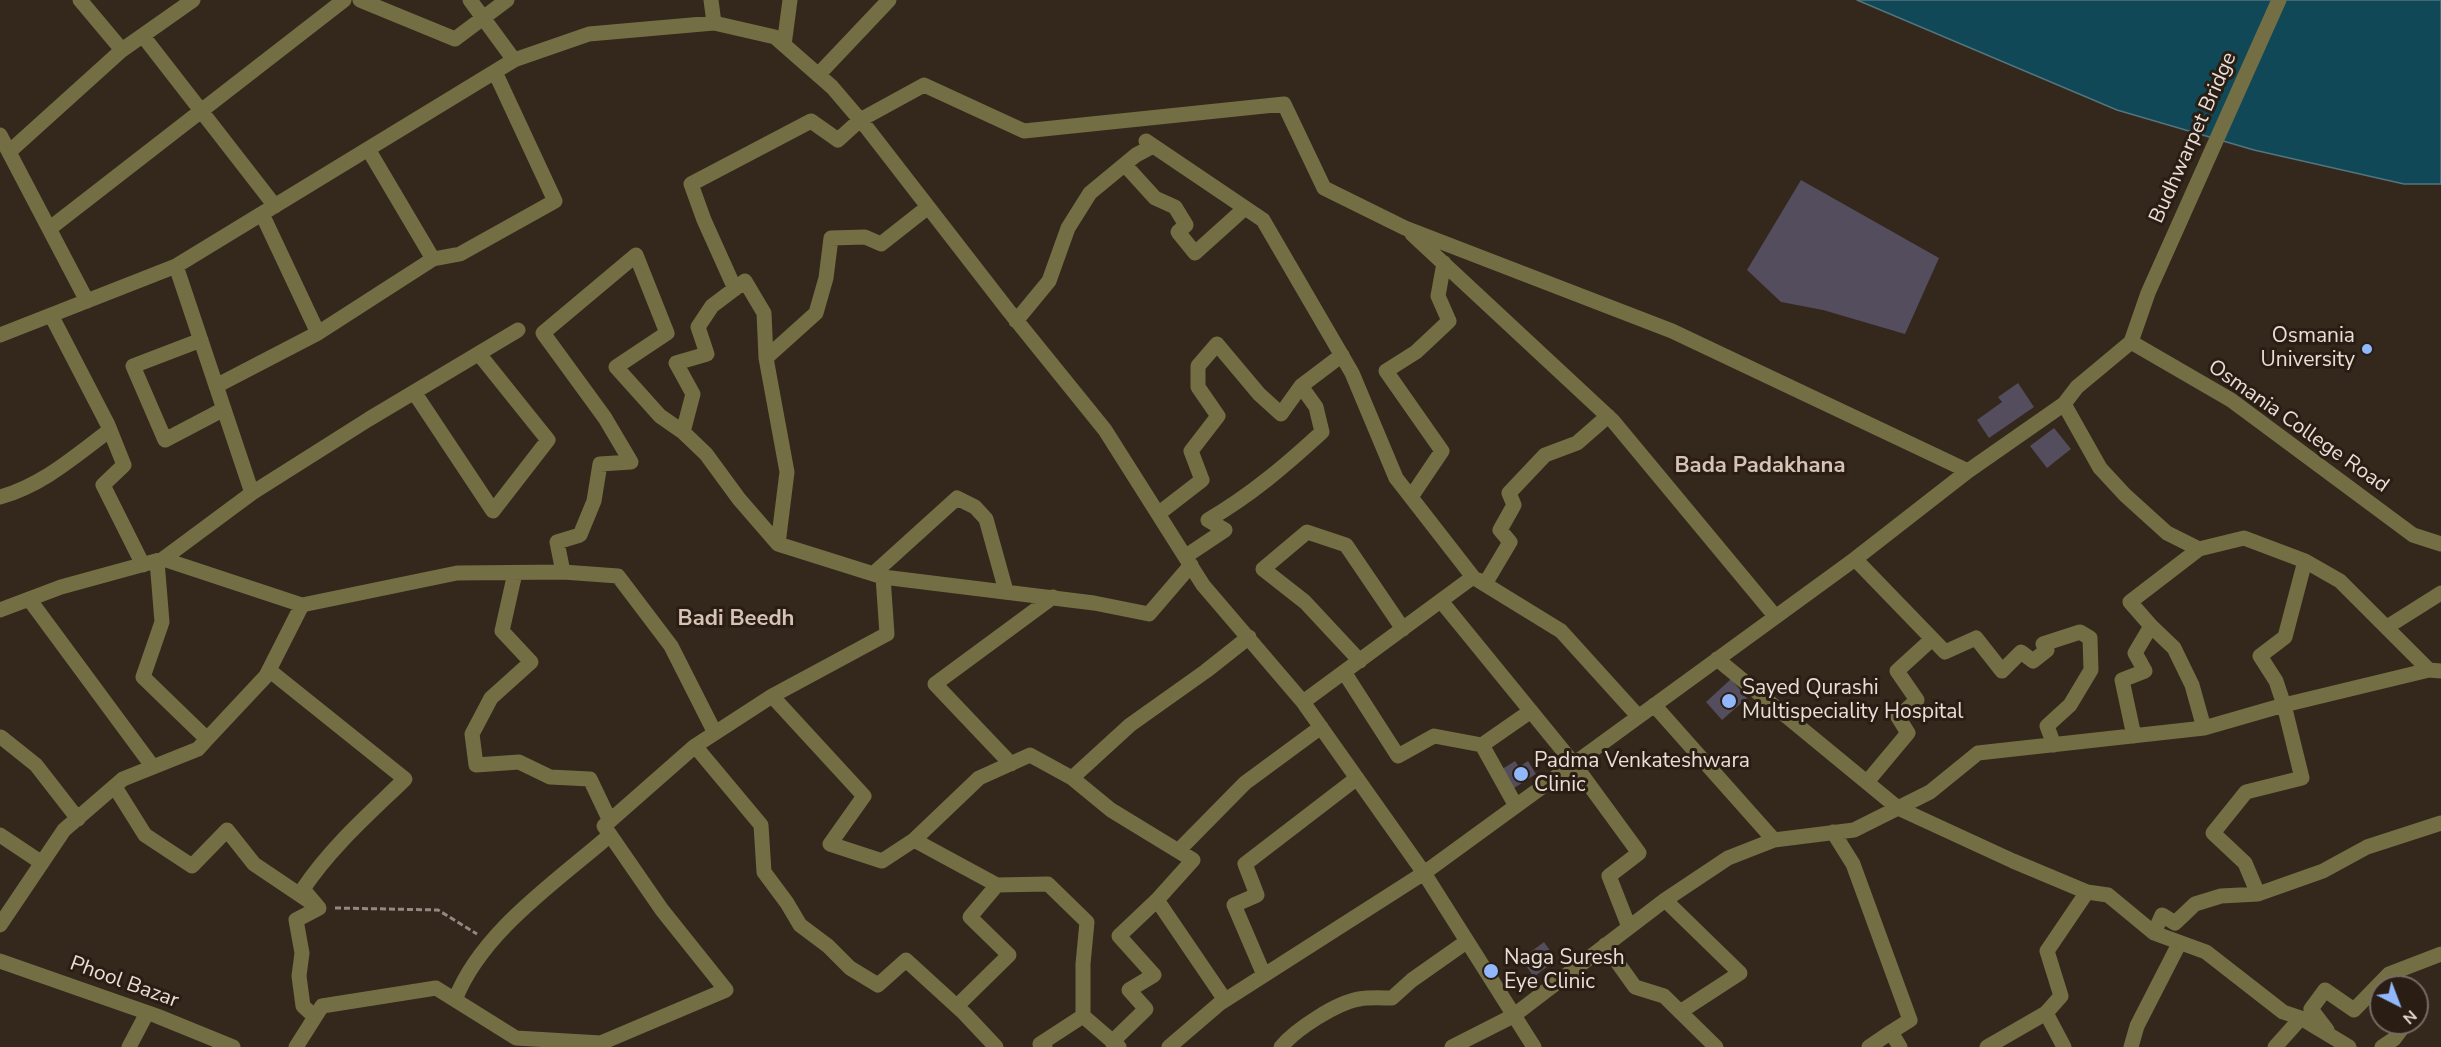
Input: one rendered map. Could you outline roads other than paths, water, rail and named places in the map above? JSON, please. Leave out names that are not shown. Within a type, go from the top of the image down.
[{"type":"street","points":[[80,0],[122,50]]},
{"type":"street","points":[[9,152],[122,50],[193,0]]},
{"type":"street","points":[[49,229],[344,0]]},
{"type":"street","points":[[360,0],[454,39],[507,0]]},
{"type":"street","points":[[470,0],[514,60]]},
{"type":"street","points":[[711,0],[714,23]]},
{"type":"street","points":[[784,45],[790,0]]},
{"type":"street","points":[[818,75],[889,0]]},
{"type":"street","name":"Budhwarpet Bridge","points":[[2132,342],[2148,294],[2279,0]]},
{"type":"street","points":[[0,335],[176,266],[514,60],[589,34],[714,23],[775,37],[832,87],[860,120],[1105,430],[1203,585],[1303,702],[1424,873],[1534,1047]]},
{"type":"street","points":[[143,36],[201,111],[268,210],[318,333]]},
{"type":"street","points":[[216,386],[318,333],[433,259],[460,254],[555,201],[495,72]]},
{"type":"street","points":[[735,289],[704,220],[691,184],[811,121],[838,140],[860,120],[924,85],[1024,131],[1284,104],[1324,188],[1405,228],[1672,331],[1968,471]]},
{"type":"street","points":[[0,135],[87,301]]},
{"type":"street","points":[[1017,321],[1049,281],[1068,228],[1090,193],[1149,143],[1263,220],[1352,373],[1396,478],[1479,580],[1562,631],[1638,717]]},
{"type":"street","points":[[368,149],[433,259]]},
{"type":"street","points":[[1125,165],[1155,198],[1175,207],[1186,225],[1178,232],[1196,254],[1245,208]]},
{"type":"street","points":[[765,358],[816,313],[826,278],[831,238],[865,237],[881,244],[928,207]]},
{"type":"street","points":[[1405,228],[1608,416],[1775,616]]},
{"type":"street","points":[[563,572],[557,542],[580,535],[594,501],[600,464],[631,462],[605,418],[543,333],[636,255],[667,333],[616,367],[660,416],[683,432],[706,453],[739,500],[778,544],[878,576],[1053,597],[1149,614],[1188,561],[1225,530],[1208,520],[1241,501],[1278,473],[1322,432],[1316,407],[1301,386]]},
{"type":"street","points":[[1411,497],[1442,451],[1386,371],[1416,352],[1449,321],[1438,296],[1444,263]]},
{"type":"street","points":[[176,266],[252,493]]},
{"type":"street","points":[[683,432],[693,394],[676,363],[707,354],[698,327],[712,306],[745,281],[764,313],[765,358],[787,472],[778,544]]},
{"type":"street","points":[[51,315],[110,430],[124,465],[103,485],[154,562],[162,622],[143,677],[207,739]]},
{"type":"street","points":[[0,610],[61,587],[154,562],[252,493],[518,330]]},
{"type":"street","points":[[201,340],[133,366],[165,440],[224,409]]},
{"type":"street","points":[[1170,1047],[1225,1000],[1424,873],[1855,559],[1968,471],[2064,404],[2077,387],[2132,342]]},
{"type":"street","name":"Osmania College Road","points":[[2132,342],[2231,400],[2413,535],[2441,544]]},
{"type":"street","points":[[1158,514],[1202,480],[1191,451],[1218,416],[1198,387],[1198,366],[1217,344],[1259,394],[1281,414],[1301,386],[1342,355]]},
{"type":"street","points":[[414,392],[493,511],[548,441],[479,354]]},
{"type":"street","points":[[2064,404],[2100,468],[2125,495],[2167,533],[2199,549]]},
{"type":"street","points":[[1303,702],[1441,601],[1479,580],[1510,542],[1500,530],[1514,505],[1509,493],[1545,455],[1576,443],[1608,416]]},
{"type":"street","points":[[0,497],[23,491],[63,466],[110,430]]},
{"type":"street","points":[[878,576],[957,498],[975,507],[986,519],[1006,591]]},
{"type":"street","points":[[1360,661],[1305,602],[1263,569],[1307,532],[1347,545],[1403,629]]},
{"type":"street","points":[[2205,729],[2192,685],[2174,648],[2130,602],[2199,549],[2244,538],[2305,561],[2340,581],[2435,670]]},
{"type":"street","points":[[1855,559],[1946,652],[1976,638],[2002,671],[2021,652],[2033,661],[2047,650],[2043,644],[2080,632],[2090,638],[2091,670],[2070,705],[2048,726],[2054,745]]},
{"type":"street","points":[[2258,894],[2245,863],[2213,833],[2246,792],[2302,778],[2276,681],[2260,656],[2285,637],[2305,561]]},
{"type":"street","points":[[154,562],[302,605],[457,573],[563,572],[618,576],[671,646],[715,733]]},
{"type":"street","points":[[297,1047],[322,1006],[436,988],[516,1038],[601,1043],[726,990],[662,910],[610,828],[590,779],[550,777],[519,762],[476,765],[472,734],[491,698],[531,662],[502,631],[515,573]]},
{"type":"street","points":[[455,1000],[463,978],[489,942],[695,746],[772,696],[887,634],[878,576]]},
{"type":"street","points":[[2387,627],[2441,593]]},
{"type":"street","points":[[1011,764],[935,684],[1053,597]]},
{"type":"street","points":[[29,598],[153,767]]},
{"type":"street","points":[[1441,601],[1574,764],[1639,853],[1609,876],[1629,927]]},
{"type":"street","points":[[1,920],[64,830],[123,779],[198,749],[270,670],[302,605]]},
{"type":"street","points":[[2134,736],[2122,680],[2145,671],[2135,654],[2151,626]]},
{"type":"street","points":[[1072,778],[1130,724],[1249,638]]},
{"type":"street","points":[[1867,782],[1908,733],[1898,717],[1917,700],[1897,671],[1932,639]]},
{"type":"street","points":[[1717,659],[1898,808],[2087,892],[2108,895],[2154,933],[2206,952],[2283,1012],[2301,1018],[2349,1047]]},
{"type":"street","points":[[270,670],[405,779],[342,840],[315,870],[303,889],[319,908]]},
{"type":"street","points":[[1452,1047],[1513,1016],[1665,900],[1728,858],[1774,840],[1854,830],[1930,792],[1978,753],[2205,729],[2284,705],[2435,670]]},
{"type":"street","points":[[1344,672],[1398,756],[1434,736],[1482,746],[1531,711]]},
{"type":"street","points":[[772,696],[864,796],[830,844],[882,861],[914,840],[979,778],[1030,756],[1072,778],[1111,810],[1193,860],[1157,900],[1119,936],[1154,975],[1129,990],[1146,1010],[1115,1044],[1083,1016],[1083,964],[1088,922],[1048,884],[997,885],[914,840]]},
{"type":"street","points":[[1654,705],[1774,840]]},
{"type":"street","points":[[1178,851],[1245,783],[1321,727]]},
{"type":"street","points":[[0,737],[36,765],[78,819]]},
{"type":"street","points":[[695,746],[761,825],[764,872],[800,925],[828,946],[850,968],[878,985],[906,960],[957,1006],[996,1047]]},
{"type":"street","points":[[1482,746],[1516,806]]},
{"type":"street","points":[[1264,975],[1234,905],[1257,895],[1245,864],[1357,778]]},
{"type":"street","points":[[115,787],[145,835],[192,866],[227,830],[254,864],[319,908]]},
{"type":"street","points":[[2154,933],[2162,915],[2175,923],[2195,904],[2221,896],[2258,894],[2323,871],[2367,848],[2441,823]]},
{"type":"street","points":[[1833,832],[1852,864],[1910,1020],[1869,1047]]},
{"type":"street","points":[[0,835],[42,863]]},
{"type":"street","points":[[957,1006],[1009,955],[970,917],[997,885]]},
{"type":"street","points":[[1988,1047],[2046,1013],[2061,996],[2047,951],[2087,892]]},
{"type":"street","points":[[1157,900],[1225,1000]]},
{"type":"street","points":[[1665,900],[1740,972],[1680,1012]]},
{"type":"street","points":[[315,1017],[303,1006],[299,976],[302,953],[296,920],[319,908]]},
{"type":"street","points":[[1281,1047],[1288,1038],[1317,1017],[1348,1003],[1358,999],[1392,998],[1412,980],[1466,942]]},
{"type":"street","points":[[2131,1047],[2137,1026],[2179,944]]},
{"type":"street","points":[[1605,945],[1635,987],[1664,996],[1716,1047]]},
{"type":"street","points":[[2389,975],[2441,954]]},
{"type":"street","name":"Phool Bazar","points":[[0,961],[147,1013],[233,1047]]},
{"type":"street","points":[[2331,1036],[2311,1009],[2325,990],[2354,1010],[2369,998]]},
{"type":"street","points":[[129,1047],[147,1013]]},
{"type":"street","points":[[2046,1013],[2064,1047]]},
{"type":"street","points":[[1045,1047],[1040,1044],[1083,1016]]},
{"type":"street","points":[[2275,1047],[2301,1018]]},
{"type":"street","points":[[1891,1032],[1899,1047]]},
{"type":"street","points":[[2382,1047],[2397,1035]]},
{"type":"water","points":[[1857,0],[2441,0],[2441,184],[2404,184],[2254,150],[2117,110]]},
{"type":"place","name":"Osmania University","points":[[2367,349]]},
{"type":"place","name":"Sayed Qurashi Multispeciality Hospital","points":[[1729,701]]},
{"type":"place","name":"Padma Venkateshwara Clinic","points":[[1521,774]]},
{"type":"place","name":"Naga Suresh Eye Clinic","points":[[1491,971]]},
{"type":"district","name":"Bada Padakhana","points":[[1760,467]]},
{"type":"district","name":"Badi Beedh","points":[[736,620]]}]
